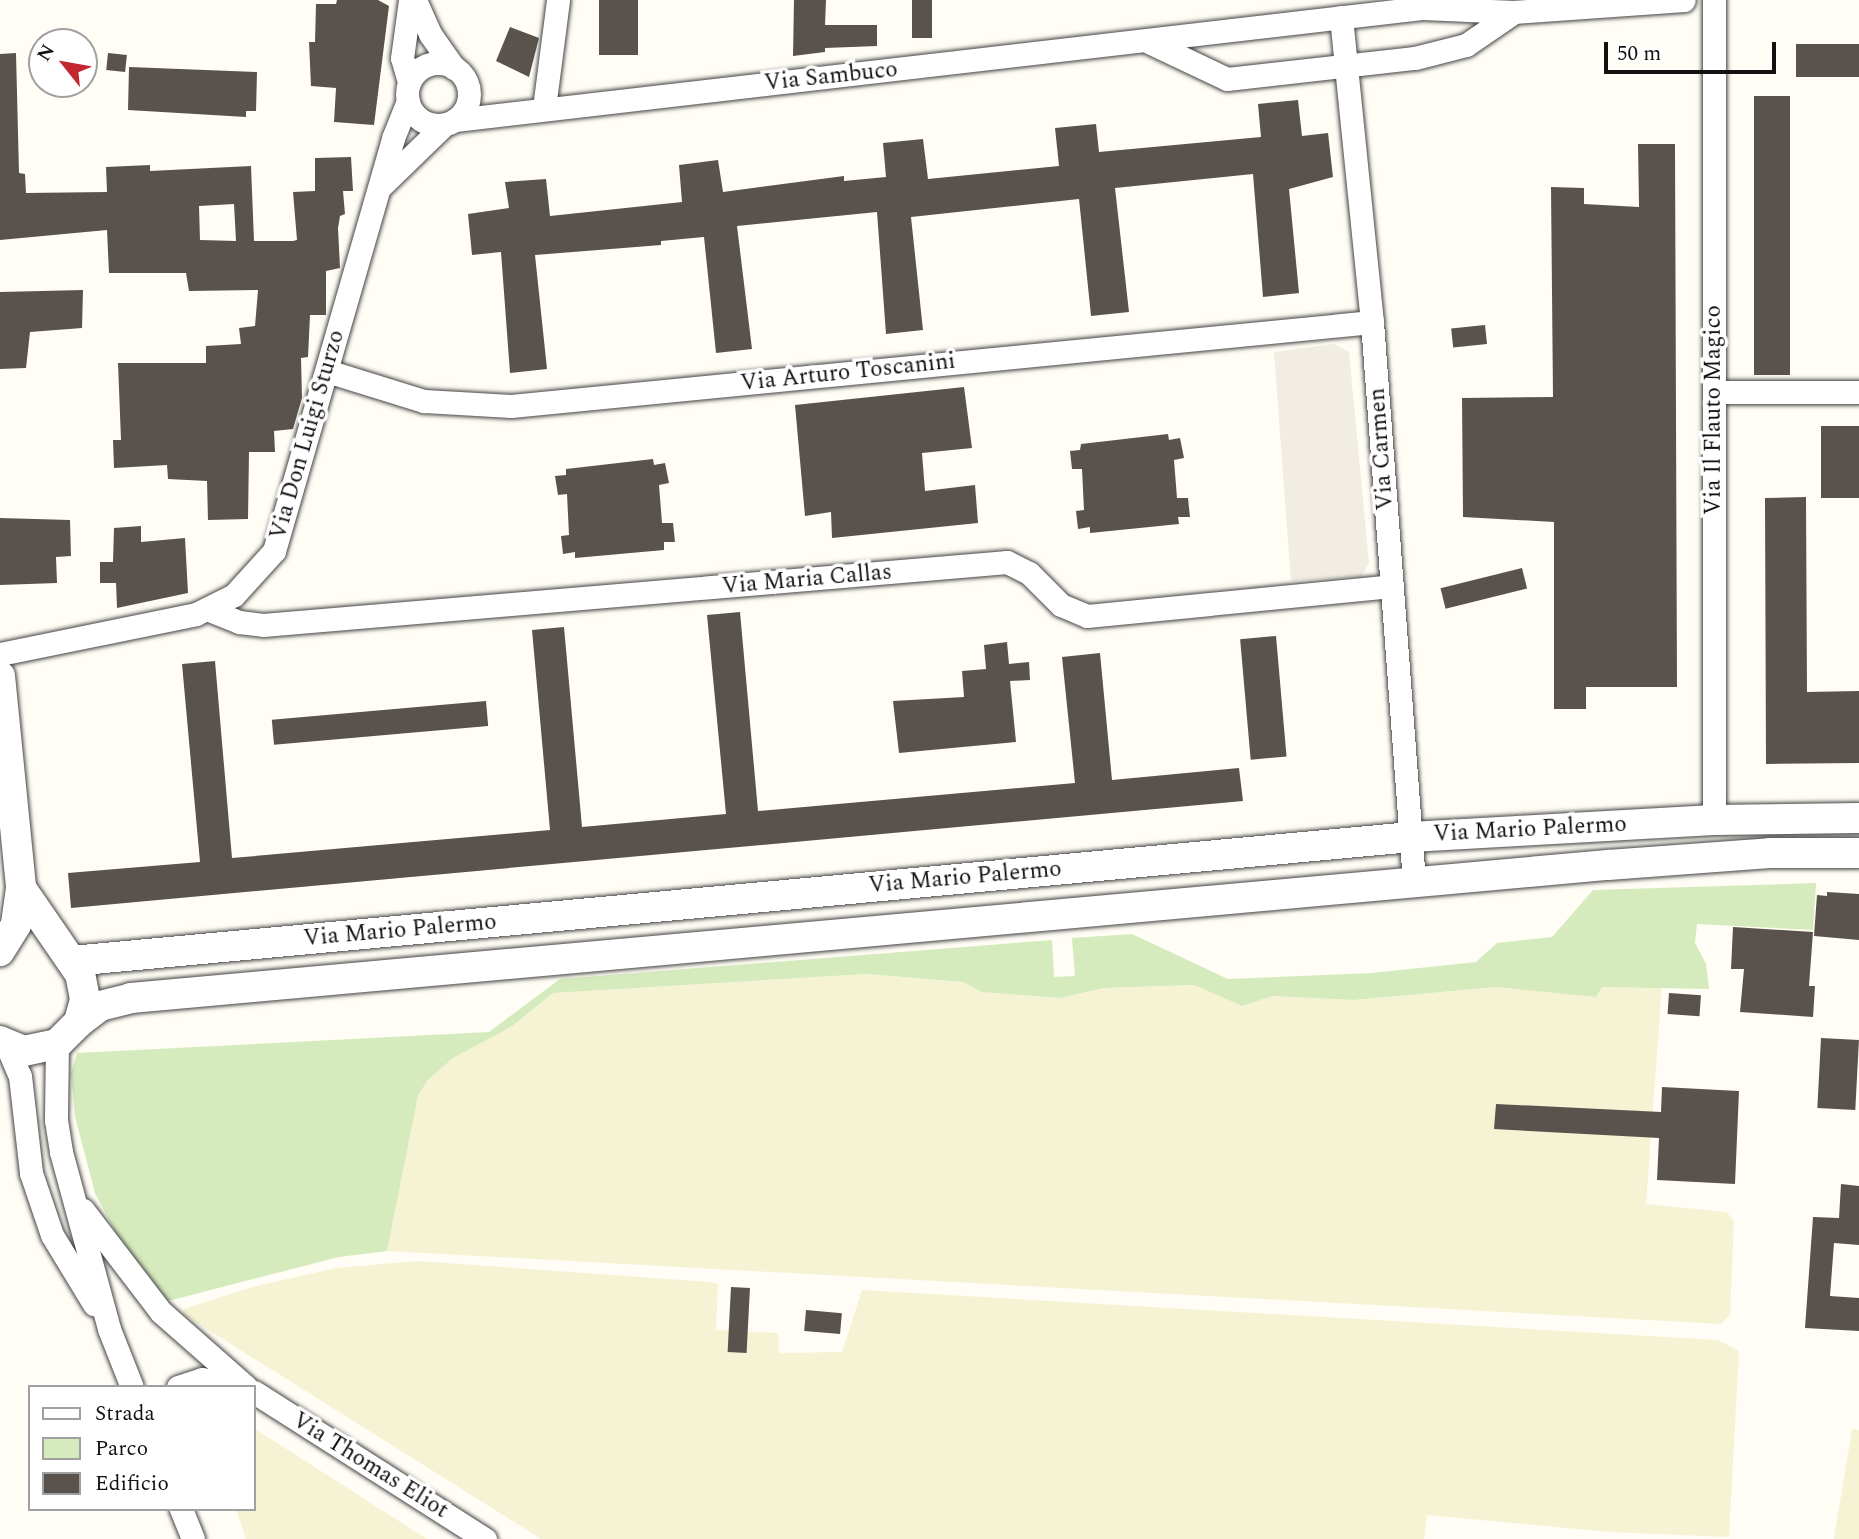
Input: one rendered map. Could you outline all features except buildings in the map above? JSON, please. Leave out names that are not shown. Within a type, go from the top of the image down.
[{"type":"street","points":[[413,0],[430,34],[460,75],[467,104],[450,122],[417,117],[408,91],[402,58],[413,0]]},
{"type":"street","points":[[544,108],[558,0]]},
{"type":"street","name":"Via Sambuco","points":[[450,122],[544,108],[1149,42],[1422,8],[1514,12],[1684,0]]},
{"type":"street","name":"Via Il Flauto Magico","points":[[1714,0],[1714,820]]},
{"type":"street","points":[[1149,42],[1227,79],[1415,58],[1466,45],[1514,12]]},
{"type":"street","name":"Via Carmen","points":[[1341,17],[1372,322],[1414,882]]},
{"type":"street","points":[[408,91],[433,64],[460,75],[513,114]]},
{"type":"street","name":"Via Don Luigi Sturzo","points":[[0,654],[207,609],[234,595],[274,551],[408,91]]},
{"type":"street","name":"Via Don Luigi Sturzo","points":[[378,190],[450,122]]},
{"type":"street","name":"Via Arturo Toscanini","points":[[327,370],[424,401],[511,406],[1372,322]]},
{"type":"street","points":[[1714,392],[1859,392]]},
{"type":"street","name":"Via Maria Callas","points":[[207,609],[239,622],[263,625],[1007,562],[1029,573],[1061,605],[1087,616],[1392,586]]},
{"type":"street","points":[[0,676],[21,888],[16,925],[0,951]]},
{"type":"street","name":"Via Mario Palermo","points":[[0,951],[31,942],[66,956],[1411,837],[1714,820],[1859,818]]},
{"type":"street","name":"Via Mario Palermo","points":[[57,1044],[100,1006],[131,998],[1414,882],[1757,854],[1859,853]]},
{"type":"street","points":[[21,888],[85,990],[79,1022]]},
{"type":"street","points":[[4,1044],[33,1051],[57,1044],[56,1120],[108,1329],[131,1385]]},
{"type":"street","points":[[4,1044],[20,1076],[31,1173],[52,1235],[108,1329]]},
{"type":"street","points":[[73,1196],[161,1312],[244,1385]]},
{"type":"street","points":[[184,1385],[202,1379],[230,1385]]},
{"type":"street","name":"Via Thomas Eliot","points":[[256,1393],[485,1539]]},
{"type":"street","points":[[182,1511],[193,1539]]},
{"type":"shaded area","points":[[1334,344],[1349,352],[1369,563],[1362,576],[1291,581],[1274,352]]},
{"type":"shaded area","points":[[867,974],[963,982],[981,992],[1060,998],[1104,988],[1194,985],[1242,1006],[1273,996],[1354,1000],[1497,987],[1595,996],[1601,987],[1662,985],[1646,1204],[1727,1212],[1734,1222],[1730,1315],[1721,1324],[387,1251],[418,1096],[427,1081],[453,1058],[511,1027],[553,993]]},
{"type":"shaded area","points":[[418,1261],[718,1284],[716,1330],[778,1333],[779,1353],[842,1352],[862,1290],[1718,1340],[1739,1351],[1729,1537],[1610,1532],[1427,1515],[1424,1539],[541,1539],[183,1314],[184,1309],[252,1287],[336,1268]]},
{"type":"shaded area","points":[[256,1429],[427,1539],[246,1539],[237,1511],[256,1511]]},
{"type":"shaded area","points":[[1852,1429],[1859,1430],[1859,1539],[1834,1539]]},
{"type":"green space","points":[[1816,883],[1813,930],[1697,924],[1695,943],[1706,964],[1709,989],[1602,987],[1596,997],[1497,987],[1354,1000],[1273,996],[1242,1006],[1194,985],[1104,988],[1060,998],[981,992],[963,982],[867,974],[553,993],[511,1027],[453,1058],[427,1081],[418,1096],[387,1251],[339,1257],[168,1301],[117,1235],[95,1193],[75,1117],[71,1073],[77,1053],[489,1032],[560,979],[1052,940],[1054,977],[1075,976],[1072,938],[1132,934],[1228,979],[1372,973],[1476,962],[1497,943],[1552,937],[1593,890]]}]
